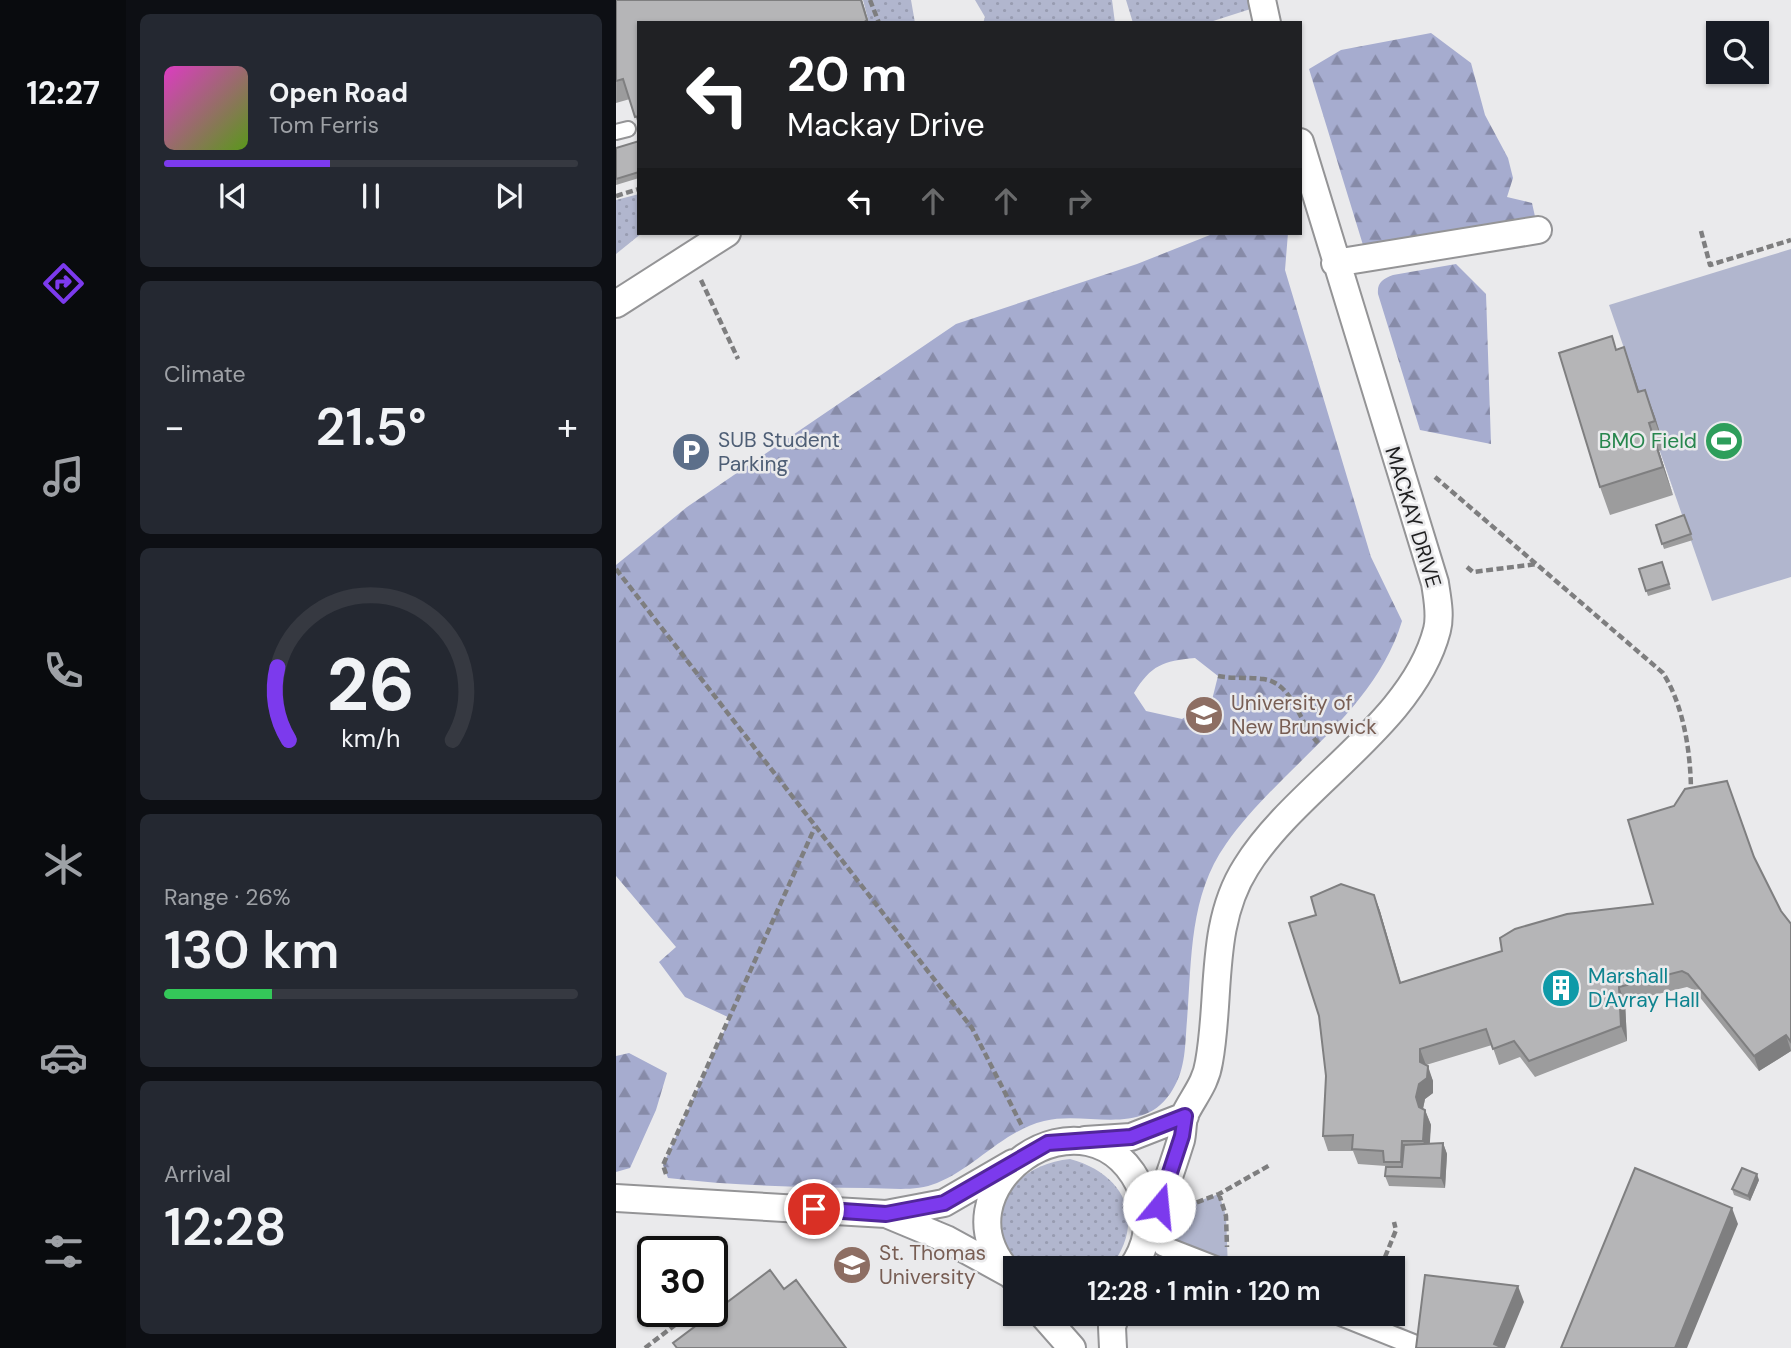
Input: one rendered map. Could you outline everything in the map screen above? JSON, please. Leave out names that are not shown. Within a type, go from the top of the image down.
[{"type":"street","points":[[1262,0],[1267,21]]},
{"type":"street","name":"MACKAY DRIVE","points":[[1142,1256],[1155,1240],[1185,1116],[1203,1086],[1209,1062],[1222,929],[1235,885],[1247,864],[1274,831],[1385,716],[1427,657],[1438,628],[1434,583],[1302,149]]},
{"type":"street","points":[[1335,263],[1538,229]]},
{"type":"street","points":[[616,304],[724,235]]},
{"type":"street","points":[[616,1198],[886,1214],[944,1203],[1048,1143],[1131,1137],[1185,1116]]},
{"type":"street","points":[[1074,1141],[1102,1148],[1125,1164],[1145,1197],[1155,1240],[1206,1256]]},
{"type":"street","points":[[1003,1261],[993,1245],[990,1208],[1000,1179],[1013,1163]]},
{"type":"street","points":[[886,1214],[946,1239],[1003,1271]]},
{"type":"street","points":[[1053,1326],[1072,1348]]},
{"type":"street","points":[[1112,1326],[1113,1348]]},
{"type":"street","points":[[1367,1326],[1422,1348]]},
{"type":"path","points":[[870,0],[878,21]]},
{"type":"path","points":[[616,196],[637,190]]},
{"type":"path","points":[[1701,231],[1710,265],[1791,240]]},
{"type":"path","points":[[701,280],[738,359]]},
{"type":"path","points":[[1435,477],[1663,673],[1676,694],[1690,766],[1691,804]]},
{"type":"path","points":[[1467,566],[1473,572],[1537,564]]},
{"type":"path","points":[[616,569],[972,1028],[1023,1128]]},
{"type":"path","points":[[1218,676],[1265,679],[1285,690],[1298,710],[1305,730],[1318,743]]},
{"type":"path","points":[[668,1178],[663,1165],[815,827]]},
{"type":"path","points":[[1184,1207],[1219,1194],[1270,1165]]},
{"type":"path","points":[[1219,1194],[1226,1216],[1225,1256]]},
{"type":"path","points":[[1385,1256],[1396,1230],[1394,1222]]},
{"type":"path","points":[[645,1348],[672,1327]]},
{"type":"shaded area","points":[[863,0],[911,0],[915,21],[868,21]]},
{"type":"shaded area","points":[[975,0],[1112,0],[1115,21],[984,21],[985,17]]},
{"type":"shaded area","points":[[1126,0],[1262,0],[1263,5],[1213,21],[1132,21]]},
{"type":"shaded area","points":[[637,195],[637,235],[640,235],[616,254],[616,200]]},
{"type":"shaded area","name":"BMO Field","points":[[1791,249],[1791,577],[1712,601],[1609,305]]},
{"type":"shaded area","points":[[1070,1159],[1089,1166],[1117,1188],[1125,1202],[1128,1217],[1127,1234],[1118,1256],[1012,1256],[1001,1228],[1001,1212],[1006,1198],[1025,1175],[1054,1162]]},
{"type":"shaded area","points":[[1219,1194],[1226,1216],[1228,1256],[1157,1256],[1172,1210]]},
{"type":"green space","points":[[1431,33],[1471,63],[1485,115],[1508,158],[1513,178],[1507,197],[1532,203],[1538,230],[1367,258],[1309,69],[1341,50]]},
{"type":"green space","points":[[1210,235],[1288,235],[1285,270],[1371,557],[1402,621],[1389,654],[1370,684],[1324,738],[1248,816],[1214,864],[1205,885],[1195,929],[1184,1056],[1177,1081],[1161,1104],[1147,1114],[1131,1118],[1061,1119],[1029,1126],[951,1176],[920,1188],[768,1186],[668,1178],[663,1165],[730,1018],[685,997],[659,962],[676,947],[616,876],[616,565],[687,507],[956,324],[1137,264]],"holes":[[[1195,658],[1218,676],[1212,700],[1182,719],[1146,711],[1134,693],[1152,670],[1166,663]]]},
{"type":"green space","points":[[1456,264],[1486,294],[1491,444],[1420,430],[1378,294],[1381,282],[1393,275]]},
{"type":"green space","points":[[629,1053],[667,1073],[656,1110],[630,1168],[616,1172],[616,1056]]},
{"type":"building","points":[[616,0],[861,0],[867,20],[637,21],[637,116],[623,79],[616,81]]},
{"type":"building","points":[[637,142],[637,173],[616,179],[616,148]]},
{"type":"building","points":[[1612,336],[1616,350],[1624,347],[1638,392],[1645,390],[1655,421],[1649,423],[1663,467],[1600,487],[1559,353]]},
{"type":"building","points":[[1684,515],[1691,534],[1662,544],[1656,525]]},
{"type":"building","points":[[1662,562],[1669,584],[1646,591],[1639,569]]},
{"type":"building","name":"Marshall D'Avray Hall","points":[[1727,781],[1754,857],[1781,911],[1791,924],[1791,1042],[1786,1035],[1754,1056],[1688,974],[1682,971],[1619,987],[1621,1026],[1529,1061],[1514,1041],[1493,1049],[1486,1029],[1420,1049],[1420,1062],[1428,1066],[1427,1078],[1419,1084],[1416,1097],[1419,1107],[1425,1110],[1423,1141],[1402,1141],[1401,1162],[1384,1162],[1383,1151],[1352,1149],[1353,1135],[1323,1136],[1326,1076],[1319,1016],[1289,923],[1316,915],[1311,897],[1341,884],[1374,895],[1400,983],[1502,951],[1500,938],[1515,929],[1567,914],[1653,904],[1628,820],[1674,806],[1685,789]]},
{"type":"building","points":[[1443,1143],[1441,1178],[1385,1176],[1386,1167],[1402,1167],[1404,1145]]},
{"type":"building","points":[[1635,1168],[1732,1208],[1675,1348],[1561,1348]]},
{"type":"building","points":[[1742,1168],[1757,1174],[1748,1196],[1732,1189]]},
{"type":"building","points":[[770,1270],[784,1289],[796,1280],[846,1348],[677,1348],[673,1343],[694,1327],[728,1327],[728,1302]]},
{"type":"building","points":[[1425,1275],[1518,1286],[1494,1344],[1503,1348],[1416,1348]]},
{"type":"place","name":"BMO Field","points":[[1724,441]]},
{"type":"place","name":"SUB Student Parking","points":[[691,452]]},
{"type":"place","name":"University of New Brunswick","points":[[1204,715]]},
{"type":"place","name":"Marshall D'Avray Hall","points":[[1561,988]]},
{"type":"place","name":"St. Thomas University","points":[[852,1265]]},
{"type":"route","points":[[814,1209],[886,1214],[944,1203],[986,1181],[1035,1148],[1048,1143],[1131,1137],[1185,1116],[1182,1136],[1159,1206]]}]
